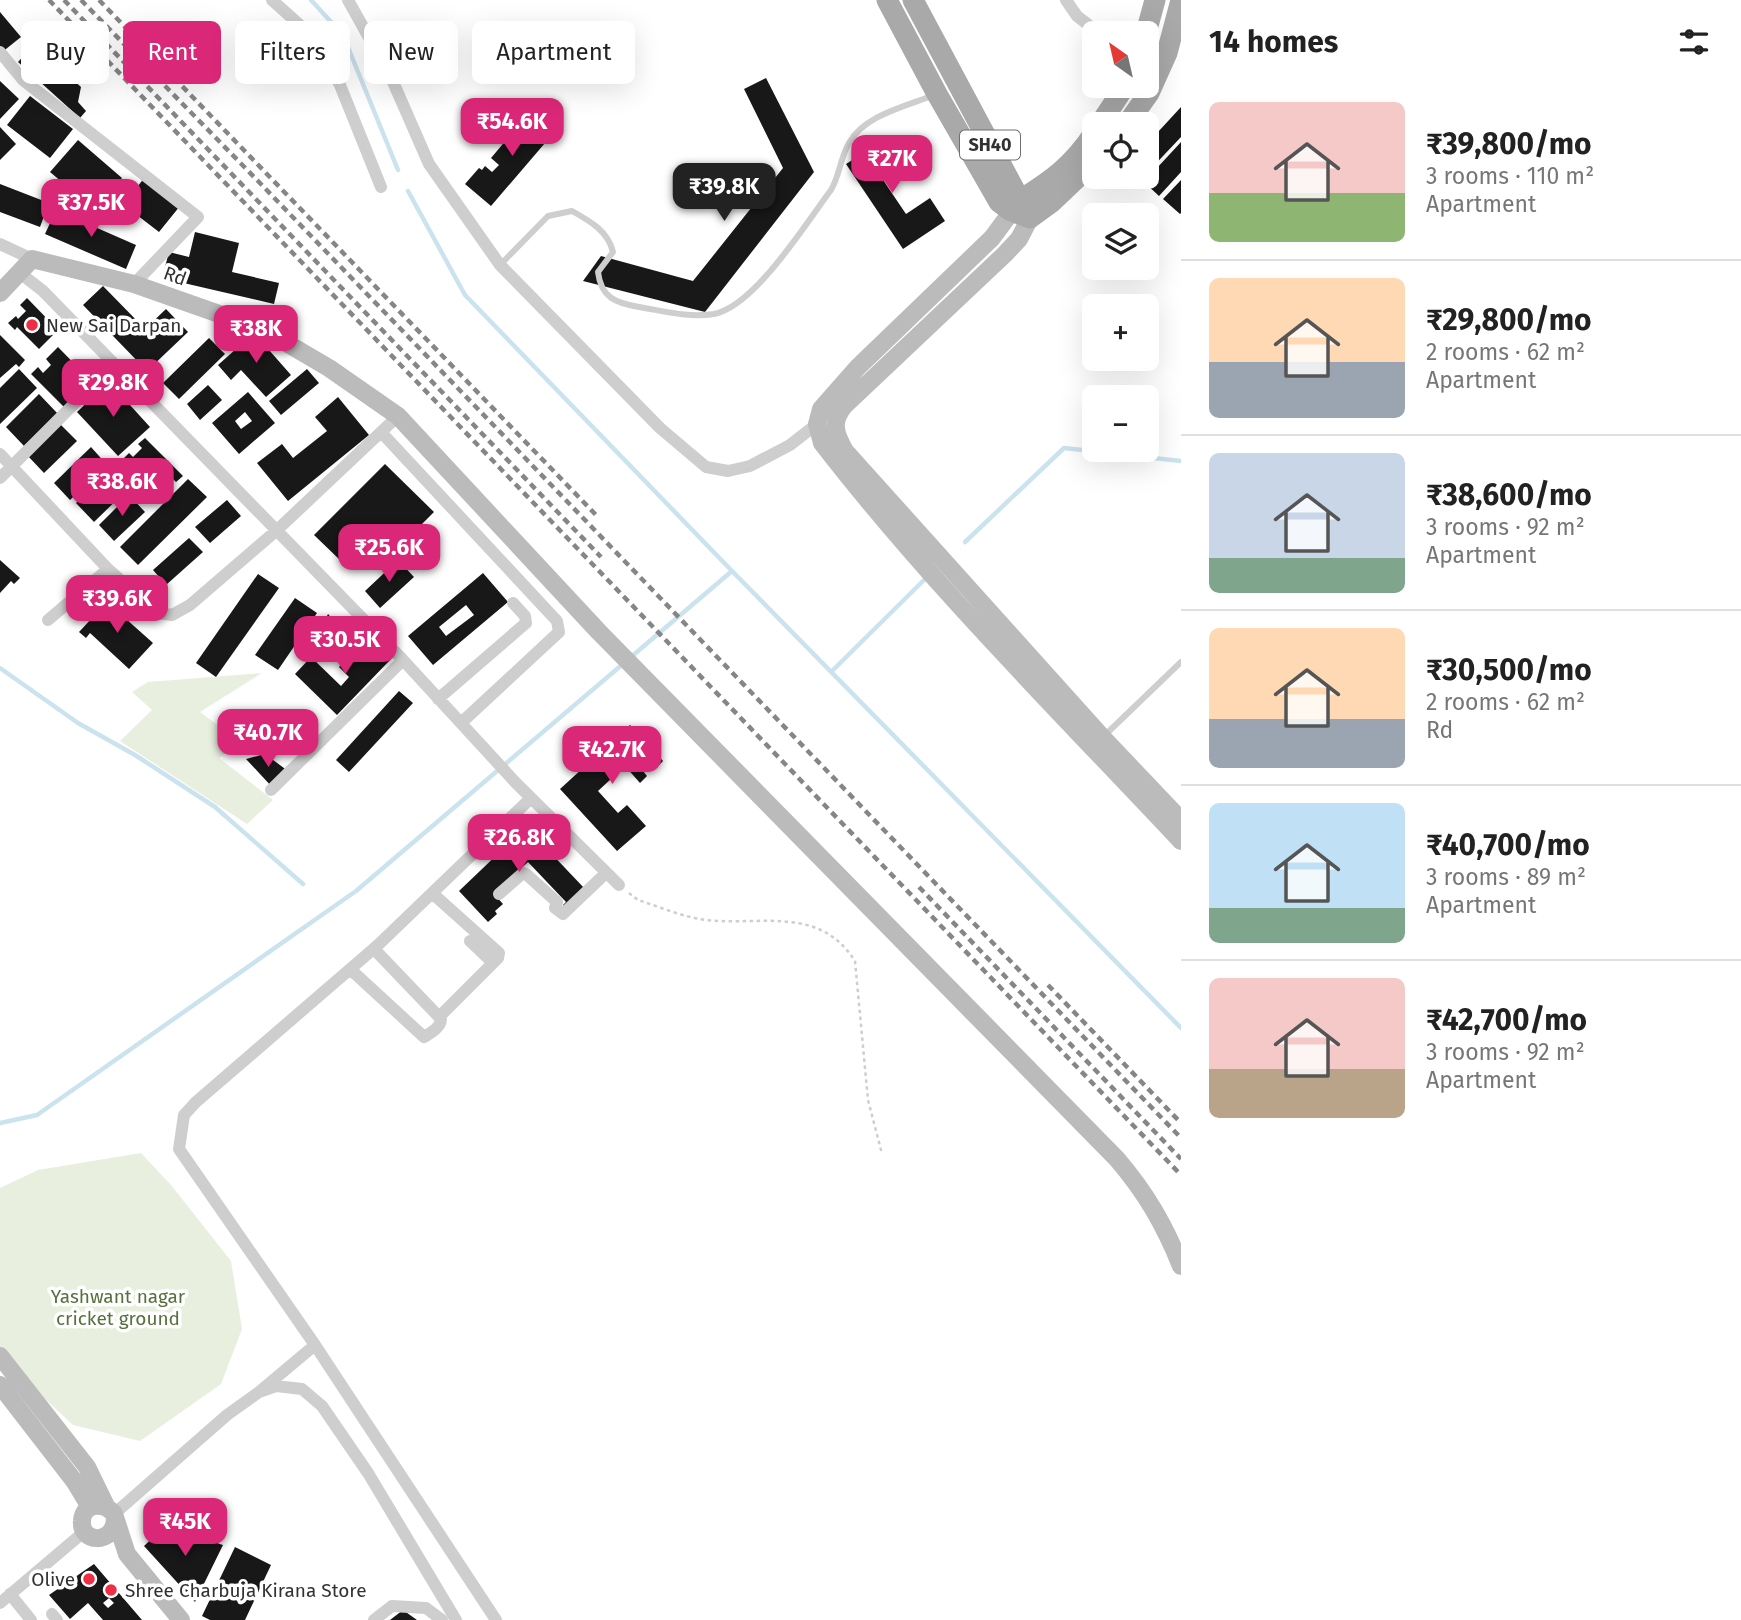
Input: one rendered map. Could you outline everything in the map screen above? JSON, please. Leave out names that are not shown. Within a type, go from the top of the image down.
[{"type":"main road","name":"SH40","points":[[887,0],[999,202],[1020,210]]},
{"type":"main road","name":"SH40","points":[[913,0],[1020,210]]},
{"type":"main road","points":[[1149,21],[1155,0]]},
{"type":"main road","points":[[1136,112],[1149,93],[1167,53],[1181,0]]},
{"type":"main road","points":[[1020,210],[1082,150]]},
{"type":"main road","points":[[1020,210],[1052,202],[1082,173]]},
{"type":"street","points":[[272,0],[312,36],[341,85],[381,187]]},
{"type":"street","points":[[348,0],[390,75],[429,164],[500,265],[660,428],[706,467],[728,471],[750,466],[826,423],[1019,239],[1020,210]]},
{"type":"street","points":[[1066,0],[1084,21]]},
{"type":"street","points":[[0,52],[23,80],[198,217],[134,284]]},
{"type":"street","name":"Rd","points":[[0,244],[26,266],[134,284],[242,323],[283,341],[329,368],[398,416],[649,684],[1117,1159],[1142,1188],[1158,1213],[1181,1266]]},
{"type":"street","points":[[0,293],[26,266],[43,291],[403,660],[516,783],[619,885]]},
{"type":"street","points":[[0,478],[114,364]]},
{"type":"street","points":[[0,454],[108,569],[157,613],[172,615],[190,605],[276,531],[398,416]]},
{"type":"street","points":[[826,423],[845,451],[1103,738],[1181,820]]},
{"type":"street","points":[[826,423],[822,443],[857,488],[992,641],[1181,841]]},
{"type":"street","points":[[381,432],[557,621],[559,632],[460,723]]},
{"type":"street","points":[[48,620],[108,569]]},
{"type":"street","points":[[438,699],[526,622],[525,616],[513,603]]},
{"type":"street","points":[[271,790],[403,660]]},
{"type":"street","points":[[496,1620],[315,1345],[179,1149],[184,1115],[196,1102],[374,949],[531,798]]},
{"type":"street","points":[[499,894],[523,873],[557,902],[555,908],[563,914],[606,873]]},
{"type":"street","points":[[432,893],[499,953],[493,963],[439,1017]]},
{"type":"street","points":[[470,941],[493,963]]},
{"type":"street","points":[[350,969],[424,1037],[438,1027],[441,1022],[439,1017],[374,949]]},
{"type":"street","points":[[127,1554],[89,1534],[82,1521],[83,1515],[106,1512],[315,1345]]},
{"type":"street","points":[[0,1356],[87,1467],[113,1530],[109,1535],[99,1538],[89,1534]]},
{"type":"street","points":[[0,1385],[75,1482],[106,1512],[127,1554],[181,1620]]},
{"type":"street","points":[[259,1392],[276,1386],[302,1389],[323,1406],[368,1473],[456,1620]]},
{"type":"street","points":[[31,1620],[5,1599],[89,1534]]},
{"type":"street","points":[[374,1620],[392,1606],[426,1608],[442,1620]]},
{"type":"lane","points":[[500,265],[548,216],[572,211],[594,223],[611,243],[613,252],[598,272],[599,281],[605,291],[617,303],[690,316],[716,313],[737,304],[759,284],[831,190],[849,142],[862,127],[886,114],[937,94]]},
{"type":"lane","points":[[1103,738],[1181,662]]},
{"type":"path","points":[[619,885],[638,900],[683,914],[705,919],[791,921],[825,930],[844,944],[855,961],[868,1100],[882,1154]]},
{"type":"green space","points":[[262,673],[200,712],[242,743],[219,758],[273,800],[247,824],[120,741],[152,710],[132,692],[148,682]]},
{"type":"green space","name":"Yashwant nagar cricket ground","points":[[141,1153],[171,1185],[231,1261],[242,1329],[221,1384],[140,1441],[73,1425],[0,1357],[0,1188],[38,1170]]},
{"type":"building","points":[[0,12],[21,37],[1,53]]},
{"type":"building","points":[[766,78],[814,172],[705,312],[583,281],[601,256],[693,281],[783,168],[744,89]]},
{"type":"building","points":[[0,81],[19,99],[0,119]]},
{"type":"building","points":[[42,84],[78,84],[81,87],[78,102],[86,111],[80,118]]},
{"type":"building","points":[[30,96],[73,129],[50,158],[7,125]]},
{"type":"building","points":[[1181,107],[1181,137],[1159,160],[1159,131]]},
{"type":"building","points":[[534,108],[557,129],[491,206],[465,184],[479,168],[482,170],[485,166],[492,172],[499,165],[491,158],[513,132],[522,139],[526,134],[518,127]]},
{"type":"building","points":[[0,127],[16,144],[0,160]]},
{"type":"building","points":[[887,138],[903,162],[881,177],[906,214],[930,198],[945,221],[903,249],[846,164]]},
{"type":"building","points":[[78,140],[122,178],[95,210],[50,172]]},
{"type":"building","points":[[1181,142],[1181,172],[1159,196],[1152,189],[1159,189],[1159,166]]},
{"type":"building","points":[[144,178],[180,206],[159,232],[124,205]]},
{"type":"building","points":[[1181,180],[1181,213],[1180,214],[1163,199]]},
{"type":"building","points":[[0,184],[49,203],[40,227],[0,212]]},
{"type":"building","points":[[56,210],[136,245],[126,269],[45,234]]},
{"type":"building","points":[[195,232],[239,243],[232,272],[279,283],[274,304],[162,278],[169,252],[189,257]]},
{"type":"building","points":[[103,286],[145,329],[166,309],[188,332],[147,371],[83,305]]},
{"type":"building","name":"New Sai Darpan","points":[[27,298],[58,330],[39,349],[17,327],[15,330],[8,323],[16,316],[18,319],[26,311],[20,305]]},
{"type":"building","points":[[254,333],[291,375],[266,397],[241,370],[231,380],[218,365]]},
{"type":"building","points":[[0,335],[25,360],[19,367],[16,364],[0,378]]},
{"type":"building","points":[[209,338],[225,354],[179,399],[163,383]]},
{"type":"building","points":[[58,347],[93,383],[85,391],[80,386],[68,397],[73,402],[66,409],[31,374],[38,367],[43,373],[51,365],[46,359]]},
{"type":"building","points":[[19,369],[37,388],[0,424],[0,388]]},
{"type":"building","points":[[307,369],[319,383],[281,415],[269,401]]},
{"type":"building","points":[[109,382],[150,427],[118,456],[77,412]]},
{"type":"building","points":[[208,385],[222,400],[200,420],[187,404]]},
{"type":"building","points":[[248,392],[275,423],[239,454],[212,423]],"holes":[[[245,412],[252,421],[241,429],[235,421]]]},
{"type":"building","points":[[39,394],[58,414],[24,446],[6,427]]},
{"type":"building","points":[[338,397],[369,435],[288,501],[257,463],[282,444],[293,458],[327,431],[315,417]]},
{"type":"building","points":[[59,423],[77,441],[44,473],[27,455]]},
{"type":"building","points":[[145,438],[183,476],[176,482],[172,478],[163,486],[168,491],[161,497],[123,459],[129,453],[133,457],[142,448],[138,444]]},
{"type":"building","points":[[91,447],[107,465],[70,500],[54,483]]},
{"type":"building","points":[[385,464],[434,512],[382,564],[360,542],[341,561],[314,535]]},
{"type":"building","points":[[113,467],[131,486],[94,522],[76,503]]},
{"type":"building","points":[[188,479],[207,497],[138,565],[120,547]]},
{"type":"building","points":[[129,495],[145,512],[114,541],[99,525]]},
{"type":"building","points":[[227,500],[241,516],[210,543],[195,527]]},
{"type":"building","points":[[189,538],[203,552],[166,585],[153,570]]},
{"type":"building","points":[[0,560],[20,578],[14,584],[11,581],[0,593]]},
{"type":"building","points":[[398,560],[414,577],[380,608],[365,591]]},
{"type":"building","points":[[483,573],[508,602],[433,665],[408,636]],"holes":[[[466,605],[474,615],[446,636],[439,627]]]},
{"type":"building","points":[[258,574],[279,588],[216,677],[196,663]]},
{"type":"building","points":[[295,598],[317,613],[278,670],[255,655]]},
{"type":"building","points":[[107,602],[153,643],[129,669],[90,633],[86,638],[79,632]]},
{"type":"building","points":[[328,614],[353,641],[341,653],[321,628]]},
{"type":"building","points":[[368,637],[391,659],[337,715],[295,674],[311,657],[341,686],[349,677],[339,667]]},
{"type":"building","points":[[399,691],[413,703],[349,772],[336,760]]},
{"type":"building","points":[[630,725],[663,761],[654,770],[649,764],[643,771],[647,776],[640,783],[625,766],[598,791],[618,813],[627,805],[646,826],[617,851],[560,789]]},
{"type":"building","points":[[265,754],[288,771],[272,787],[246,759]]},
{"type":"building","points":[[526,827],[586,890],[566,909],[563,905],[566,902],[528,862],[494,894],[503,904],[488,922],[459,891]]},
{"type":"building","points":[[165,1526],[223,1545],[195,1602],[144,1546]]},
{"type":"building","points":[[235,1547],[271,1565],[245,1620],[210,1620],[202,1616]]},
{"type":"building","name":"Olive","points":[[94,1564],[142,1620],[103,1620],[88,1603],[70,1619],[49,1595]],"holes":[[[109,1598],[114,1603],[108,1608],[103,1603]]]},
{"type":"building","points":[[403,1610],[417,1620],[390,1620]]},
{"type":"waterway","points":[[311,0],[343,35],[398,170]]},
{"type":"waterway","points":[[408,191],[465,295],[732,571]]},
{"type":"waterway","points":[[965,542],[1064,448],[1181,461]]},
{"type":"waterway","points":[[631,657],[732,571],[1181,1028]]},
{"type":"waterway","points":[[831,672],[925,579]]},
{"type":"waterway","points":[[0,1123],[37,1115],[356,891],[624,663]]},
{"type":"waterway","points":[[0,668],[78,723],[135,755],[215,807],[303,884]]},
{"type":"railway","points":[[49,0],[1181,1175]]},
{"type":"railway","points":[[64,0],[601,557]]},
{"type":"railway","points":[[81,0],[1181,1138]]},
{"type":"railway","points":[[99,0],[597,516]]},
{"type":"railway","points":[[919,887],[1181,1159]]},
{"type":"railway","points":[[1048,985],[1181,1123]]},
{"type":"place","name":"New Sai Darpan","points":[[32,325]]},
{"type":"place","name":"Olive","points":[[89,1579]]},
{"type":"place","name":"Shree Charbuja Kirana Store","points":[[111,1590]]}]
